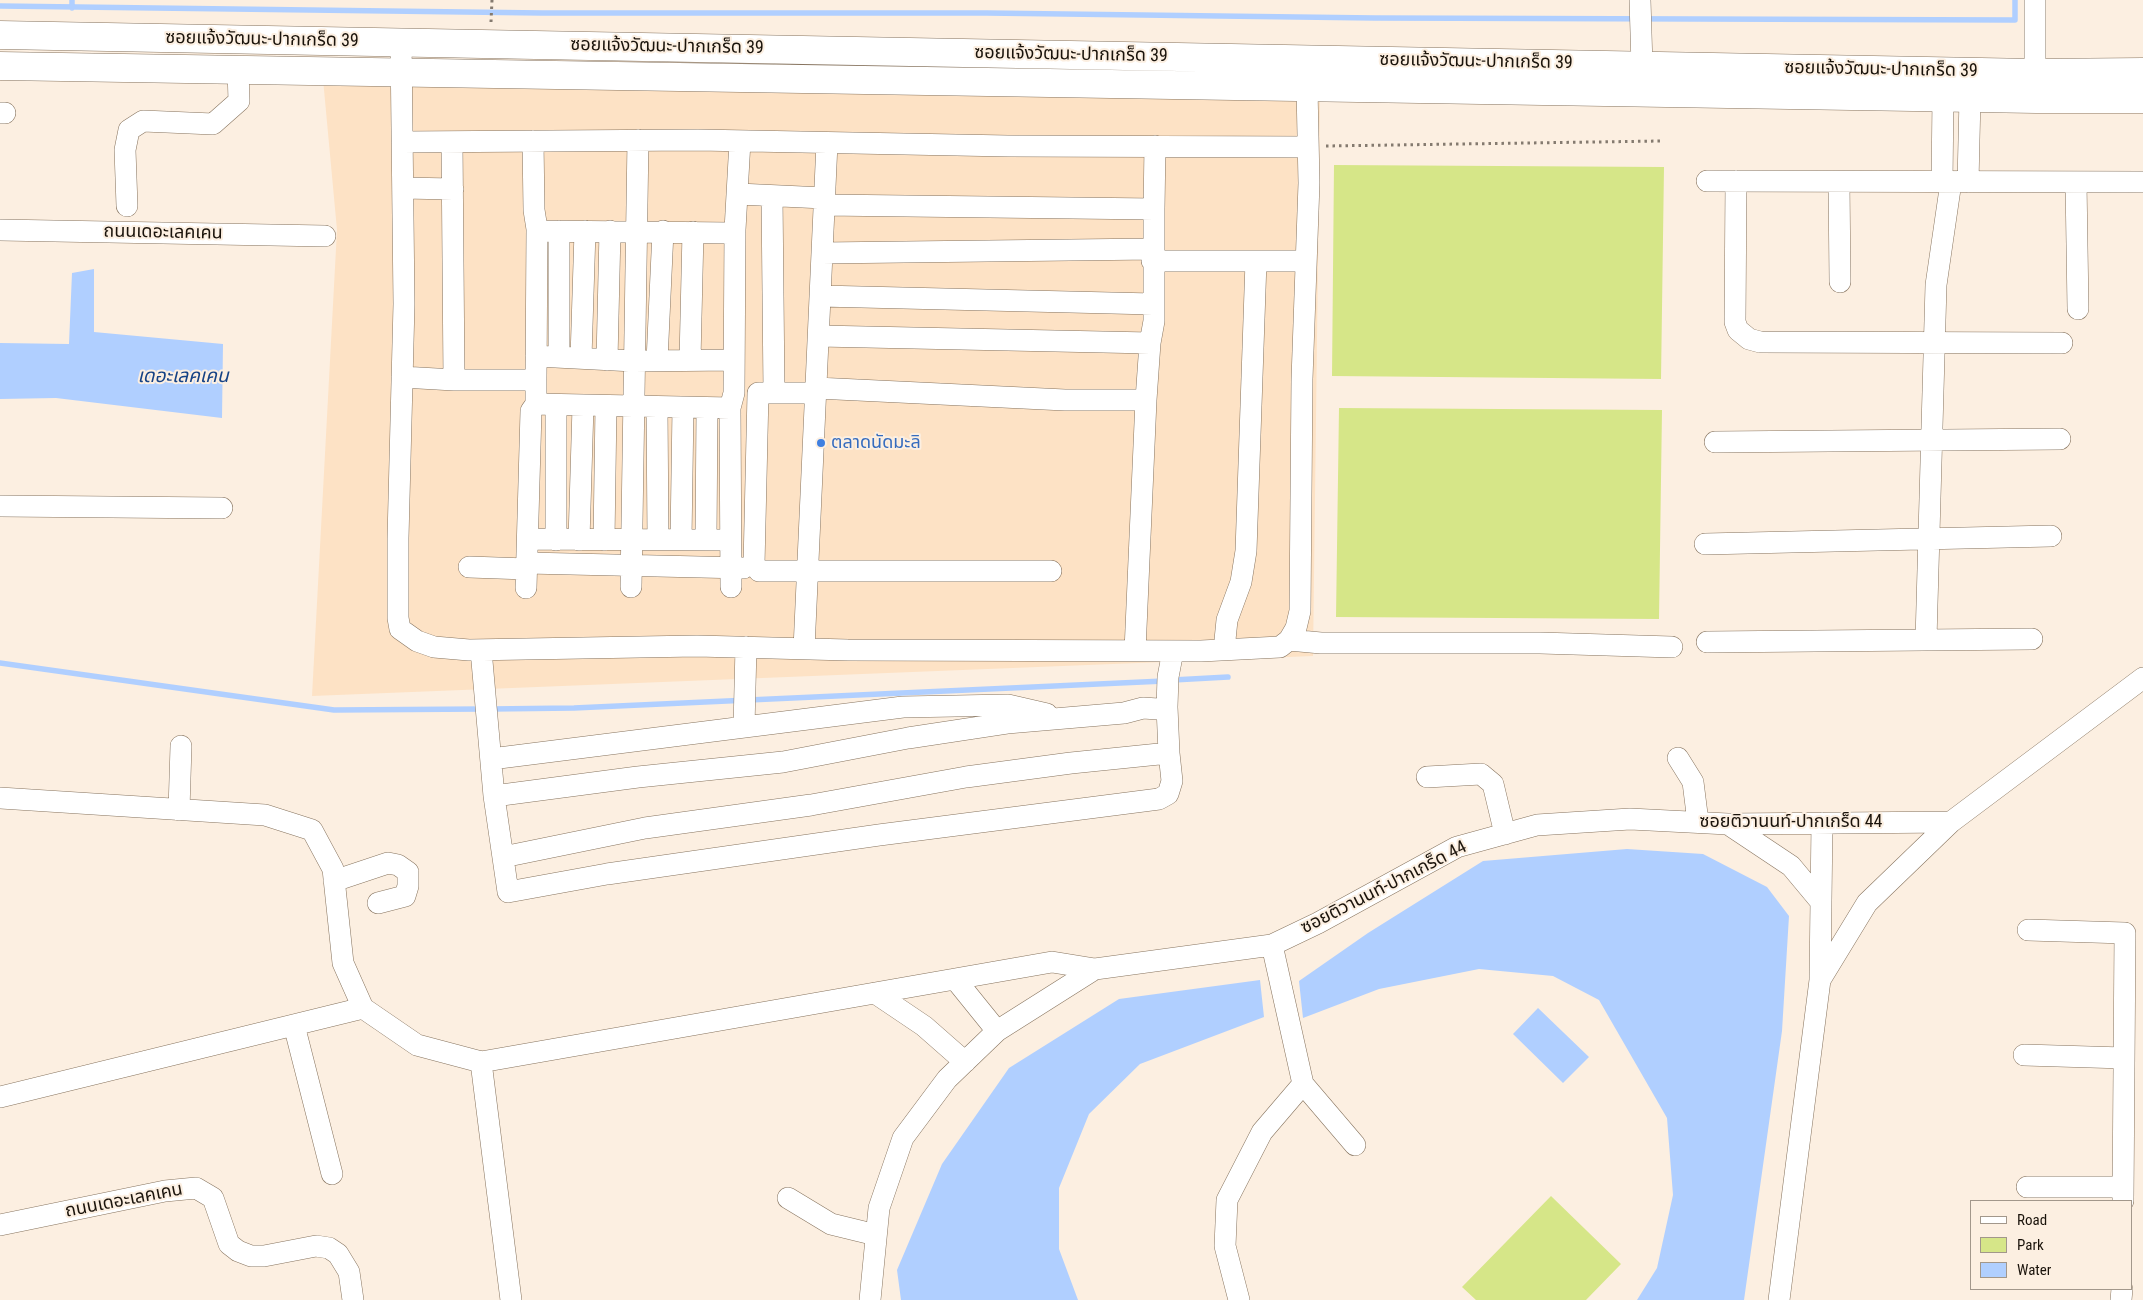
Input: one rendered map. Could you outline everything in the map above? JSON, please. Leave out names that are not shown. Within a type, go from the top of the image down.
[{"type":"main road","name":"ซอยแจ้งวัฒนะ-ปากเกร็ด 39","points":[[0,35],[1642,66],[2035,86],[2143,99]]},
{"type":"main road","name":"ซอยแจ้งวัฒนะ-ปากเกร็ด 39","points":[[0,66],[1943,98],[1970,98],[2035,86],[2143,72]]},
{"type":"street","points":[[1640,0],[1642,66]]},
{"type":"street","points":[[2035,0],[2035,86]]},
{"type":"street","points":[[401,42],[402,377],[398,538],[400,629],[408,637],[434,647],[481,650],[746,647],[1173,651],[1280,647],[1289,640],[1296,628],[1300,612],[1302,378],[1308,147],[1307,88]]},
{"type":"street","points":[[127,206],[125,150],[129,130],[143,120],[213,124],[239,101],[238,70]]},
{"type":"street","points":[[1943,98],[1954,182]]},
{"type":"street","points":[[1926,640],[1936,285],[1970,98]]},
{"type":"street","points":[[402,142],[638,140],[1308,147]]},
{"type":"street","points":[[631,577],[638,140]]},
{"type":"street","points":[[533,141],[534,210],[537,229],[536,380],[546,404],[556,540]]},
{"type":"street","points":[[731,578],[735,230],[740,141]]},
{"type":"street","points":[[452,142],[454,380]]},
{"type":"street","points":[[804,649],[827,142]]},
{"type":"street","points":[[1135,650],[1146,400],[1150,343],[1154,322],[1152,255],[1155,146]]},
{"type":"street","points":[[1707,181],[2143,182]]},
{"type":"street","points":[[1736,181],[1735,322],[1738,330],[1749,339],[1760,342],[2062,343]]},
{"type":"street","points":[[1838,182],[1840,282]]},
{"type":"street","points":[[2076,182],[2078,309]]},
{"type":"street","points":[[402,188],[453,189]]},
{"type":"street","points":[[738,194],[824,202],[1154,209]]},
{"type":"street","points":[[772,196],[766,392],[754,565],[759,571],[1051,570]]},
{"type":"street","points":[[537,229],[541,231],[730,233],[735,230]]},
{"type":"street","name":"ถนนเดอะเลคเคน","points":[[0,230],[325,236]]},
{"type":"street","points":[[558,357],[559,231]]},
{"type":"street","points":[[581,358],[585,231]]},
{"type":"street","points":[[607,360],[610,231]]},
{"type":"street","points":[[657,360],[663,231]]},
{"type":"street","points":[[690,360],[693,232]]},
{"type":"street","points":[[822,253],[1152,255],[1256,261],[1306,261]]},
{"type":"street","points":[[1224,650],[1227,620],[1241,582],[1246,551],[1256,261]]},
{"type":"street","points":[[820,296],[1153,304]]},
{"type":"street","points":[[819,336],[1150,343]]},
{"type":"street","points":[[536,356],[634,361],[733,360]]},
{"type":"street","points":[[402,377],[454,380],[536,380]]},
{"type":"street","points":[[527,573],[531,412],[546,404],[707,409],[732,400],[766,392],[816,390],[1065,400],[1146,400]]},
{"type":"street","points":[[579,540],[583,406]]},
{"type":"street","points":[[604,540],[606,406]]},
{"type":"street","points":[[657,408],[658,539]]},
{"type":"street","points":[[681,539],[683,408]]},
{"type":"street","points":[[706,538],[707,409]]},
{"type":"street","points":[[1715,442],[2060,439]]},
{"type":"street","points":[[0,506],[222,508]]},
{"type":"street","points":[[1705,544],[2051,536]]},
{"type":"street","points":[[528,539],[632,540],[706,538],[730,540]]},
{"type":"street","points":[[469,567],[527,573],[731,578],[757,568]]},
{"type":"street","points":[[1707,642],[2032,639]]},
{"type":"street","points":[[1289,640],[1321,643],[1540,643],[1672,647]]},
{"type":"street","points":[[744,719],[746,647]]},
{"type":"street","points":[[481,650],[494,796],[508,892],[607,874],[879,835],[1159,799],[1168,794],[1172,781],[1168,753],[1167,693],[1173,651]]},
{"type":"street","points":[[1820,980],[1867,903],[1952,822],[2143,678]]},
{"type":"street","points":[[494,796],[638,777],[784,762],[908,738],[1063,717],[1167,693]]},
{"type":"street","points":[[492,759],[744,719],[903,707],[1008,705],[1063,717]]},
{"type":"street","points":[[179,810],[181,746]]},
{"type":"street","points":[[503,857],[645,828],[811,805],[966,777],[1071,763],[1168,753]]},
{"type":"street","points":[[1678,758],[1693,782],[1698,822]]},
{"type":"street","points":[[1428,777],[1481,774],[1493,784],[1505,834]]},
{"type":"street","points":[[0,798],[264,815],[312,830],[333,870],[342,963],[363,1008],[417,1045],[481,1062],[1052,962],[1094,969]]},
{"type":"street","name":"ซอยติวานนท์-ปากเกร็ด 44","points":[[870,1300],[879,1208],[903,1138],[947,1079],[997,1031],[1094,969],[1272,945],[1318,923],[1457,847],[1537,825],[1630,819],[1728,824],[1952,822]]},
{"type":"street","points":[[1780,1300],[1820,980],[1822,822]]},
{"type":"street","points":[[1728,824],[1791,866],[1821,902]]},
{"type":"street","points":[[334,882],[388,863],[398,865],[408,872],[408,886],[405,896],[378,903]]},
{"type":"street","points":[[2027,1186],[2123,1194],[2125,933],[2028,930]]},
{"type":"street","points":[[1272,945],[1303,1084],[1355,1145]]},
{"type":"street","points":[[955,979],[997,1031]]},
{"type":"street","points":[[875,993],[924,1026],[964,1062]]},
{"type":"street","points":[[0,1097],[363,1008]]},
{"type":"street","points":[[294,1025],[332,1174]]},
{"type":"street","points":[[2024,1055],[2124,1058]]},
{"type":"street","points":[[481,1062],[511,1300]]},
{"type":"street","points":[[1239,1300],[1225,1246],[1227,1200],[1262,1132],[1303,1084]]},
{"type":"street","name":"ถนนเดอะเลคเคน","points":[[0,1225],[165,1191],[196,1188],[213,1198],[229,1244],[238,1251],[250,1256],[264,1256],[316,1246],[328,1248],[338,1254],[349,1272],[353,1300]]},
{"type":"street","points":[[788,1198],[831,1224],[876,1235]]},
{"type":"path","points":[[1308,147],[1661,141]]},
{"type":"shaded area","name":"ตลาดนัดมะลิ","points":[[323,79],[1320,102],[1313,656],[312,696],[337,230]]},
{"type":"green space","points":[[1334,165],[1664,167],[1661,379],[1332,376]]},
{"type":"green space","points":[[1339,408],[1662,410],[1659,619],[1336,617]]},
{"type":"green space","points":[[1551,1196],[1621,1264],[1586,1300],[1476,1300],[1462,1287]]},
{"type":"water","name":"เดอะเลคเคน","points":[[94,269],[94,332],[223,344],[222,418],[56,398],[0,399],[0,343],[69,344],[72,273]]},
{"type":"water","points":[[1627,849],[1703,854],[1767,887],[1789,916],[1782,1031],[1744,1300],[1637,1300],[1657,1268],[1673,1195],[1667,1118],[1599,1000],[1553,976],[1479,969],[1379,989],[1303,1018],[1299,981],[1368,933],[1483,861]]},
{"type":"water","points":[[1260,980],[1264,1017],[1140,1064],[1089,1114],[1059,1188],[1059,1249],[1078,1300],[901,1300],[897,1270],[942,1164],[1009,1068],[1119,999]]},
{"type":"water","points":[[1538,1008],[1589,1057],[1563,1083],[1513,1034]]},
{"type":"waterway","points":[[72,0],[72,8]]},
{"type":"waterway","points":[[0,6],[542,13],[986,13],[1375,18],[2015,20],[2015,0]]},
{"type":"waterway","points":[[0,663],[334,710],[482,709]]},
{"type":"waterway","points":[[1173,680],[1228,677]]},
{"type":"waterway","points":[[491,709],[574,708],[1164,681]]},
{"type":"place","name":"ตลาดนัดมะลิ","points":[[821,443]]}]
